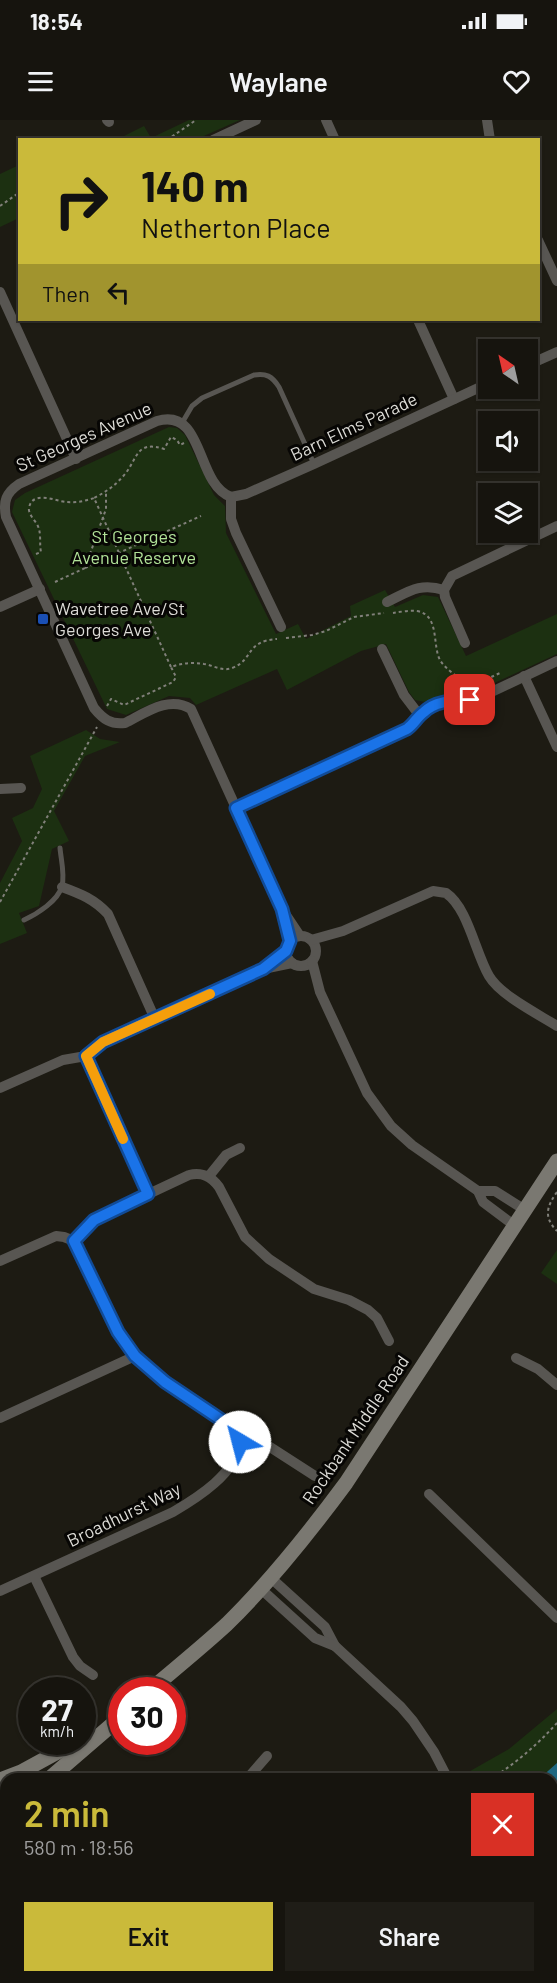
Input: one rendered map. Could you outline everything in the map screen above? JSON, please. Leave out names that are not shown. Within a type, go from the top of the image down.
[{"type":"street","points":[[217,138],[256,120]]},
{"type":"street","points":[[326,120],[334,138]]},
{"type":"street","points":[[487,120],[490,138]]},
{"type":"street","points":[[540,244],[557,281]]},
{"type":"street","points":[[0,292],[15,313]]},
{"type":"street","points":[[18,321],[76,459]]},
{"type":"street","points":[[418,321],[454,399]]},
{"type":"street","points":[[538,361],[557,352]]},
{"type":"street","name":"Barn Elms Parade","points":[[231,497],[246,494],[314,464],[478,388]]},
{"type":"street","name":"St Georges Avenue","points":[[102,717],[94,708],[6,517],[5,498],[10,490],[19,484],[156,421],[169,418],[182,423]]},
{"type":"street","points":[[182,423],[194,439],[213,482],[224,495],[231,497],[231,519],[236,533],[281,627]]},
{"type":"street","points":[[465,643],[447,603],[444,590],[452,576],[557,526]]},
{"type":"street","points":[[387,602],[417,587],[425,586],[444,590]]},
{"type":"street","points":[[0,607],[40,589]]},
{"type":"street","points":[[382,650],[404,695],[420,716]]},
{"type":"street","points":[[236,808],[407,729],[431,706],[443,702],[470,700],[557,661]]},
{"type":"street","points":[[524,676],[557,747]]},
{"type":"street","points":[[102,717],[111,722],[125,723],[174,702],[190,710],[282,909],[296,965],[321,992]]},
{"type":"street","points":[[0,789],[21,788]]},
{"type":"street","points":[[62,887],[87,896],[98,903],[108,914],[155,1019]]},
{"type":"street","points":[[263,969],[292,942],[311,940],[343,931],[433,891],[446,893],[459,909],[490,978],[508,994],[557,1026]]},
{"type":"street","points":[[0,1088],[63,1060],[86,1056],[103,1042],[263,969],[296,965],[314,956],[343,931]]},
{"type":"street","points":[[311,940],[321,992],[367,1093],[391,1126],[412,1145],[478,1191],[483,1202],[515,1226]]},
{"type":"street","points":[[86,1056],[148,1194]]},
{"type":"street","points":[[209,1176],[226,1155],[240,1148]]},
{"type":"street","name":"Rockbank Middle Road","points":[[165,1677],[226,1624],[266,1583],[309,1533],[346,1483],[557,1161]]},
{"type":"street","points":[[74,1241],[94,1220],[189,1175],[198,1173],[209,1176],[219,1186],[244,1237],[269,1259],[314,1289],[357,1303],[368,1310],[377,1318],[389,1341]]},
{"type":"street","points":[[478,1191],[495,1191],[525,1210]]},
{"type":"street","points":[[0,1261],[56,1236],[74,1241],[118,1332],[135,1356],[165,1382],[227,1422],[235,1429],[240,1442],[270,1447],[315,1476]]},
{"type":"street","points":[[0,1418],[135,1356]]},
{"type":"street","points":[[516,1358],[538,1369],[557,1385]]},
{"type":"street","name":"Broadhurst Way","points":[[0,1591],[173,1512],[192,1501],[206,1491],[234,1460],[240,1442]]},
{"type":"street","points":[[429,1494],[557,1618]]},
{"type":"street","points":[[34,1576],[73,1657],[80,1666],[93,1675]]},
{"type":"street","points":[[266,1583],[325,1627],[335,1646],[389,1695],[413,1722],[434,1752],[445,1773]]},
{"type":"street","points":[[56,1773],[108,1726]]},
{"type":"street","points":[[18,1773],[52,1755]]},
{"type":"street","points":[[252,1773],[267,1756]]},
{"type":"lane","points":[[182,423],[192,406],[202,398],[254,375],[270,376],[279,387],[314,464]]},
{"type":"lane","points":[[24,920],[39,913],[62,887],[63,868],[60,848]]},
{"type":"path","points":[[170,138],[196,120]]},
{"type":"path","points":[[0,206],[18,193]]},
{"type":"path","points":[[27,559],[41,552],[40,531],[29,511],[32,502],[37,498],[65,502],[94,498],[124,475],[135,454],[142,449],[155,446],[164,449],[171,437],[180,445],[194,439]]},
{"type":"path","points":[[84,568],[103,517],[107,500],[106,491]]},
{"type":"path","points":[[0,902],[111,699],[124,705],[173,682],[176,677],[94,498]]},
{"type":"path","points":[[55,582],[201,516]]},
{"type":"path","points":[[171,667],[195,663],[226,670],[234,668],[255,646],[265,640],[312,635],[354,617],[416,611],[429,619],[435,631],[440,659],[455,674],[474,685],[505,671]]},
{"type":"path","points":[[557,1192],[549,1203],[547,1212],[548,1220],[557,1230]]},
{"type":"path","points":[[499,1773],[529,1752],[557,1723]]},
{"type":"green space","points":[[189,120],[240,120],[199,138],[151,138]]},
{"type":"green space","points":[[144,126],[151,138],[120,138]]},
{"type":"green space","points":[[18,165],[18,218],[0,227],[0,174]]},
{"type":"green space","name":"St Georges Avenue Reserve","points":[[169,427],[177,428],[185,435],[214,495],[225,506],[226,533],[276,634],[298,624],[306,639],[351,616],[350,606],[385,590],[395,607],[423,595],[438,597],[466,656],[557,614],[557,654],[475,692],[451,694],[425,702],[415,700],[409,692],[386,644],[361,651],[287,690],[277,669],[196,705],[190,698],[169,696],[126,715],[107,709],[12,512],[15,500],[25,493]]},
{"type":"green space","points":[[86,730],[100,739],[120,742],[85,756],[54,811],[69,841],[52,849],[39,906],[19,913],[27,933],[0,944],[0,883],[22,841],[12,818],[33,808],[42,789],[30,756]]},
{"type":"green space","points":[[557,1250],[557,1284],[541,1273]]},
{"type":"green space","points":[[557,1709],[557,1773],[467,1773],[509,1749]]},
{"type":"water","points":[[557,1763],[557,1773],[546,1773]]},
{"type":"slow traffic","points":[[123,1139],[86,1056],[103,1042],[210,994]]},
{"type":"place","name":"Wavetree Ave/St Georges Ave","points":[[43,619]]},
{"type":"route","points":[[240,1442],[235,1429],[227,1422],[165,1382],[135,1356],[118,1332],[74,1241],[94,1220],[148,1194],[86,1056],[103,1042],[263,969],[286,951],[290,941],[282,909],[236,808],[407,729],[431,706],[443,702],[470,700]]}]
